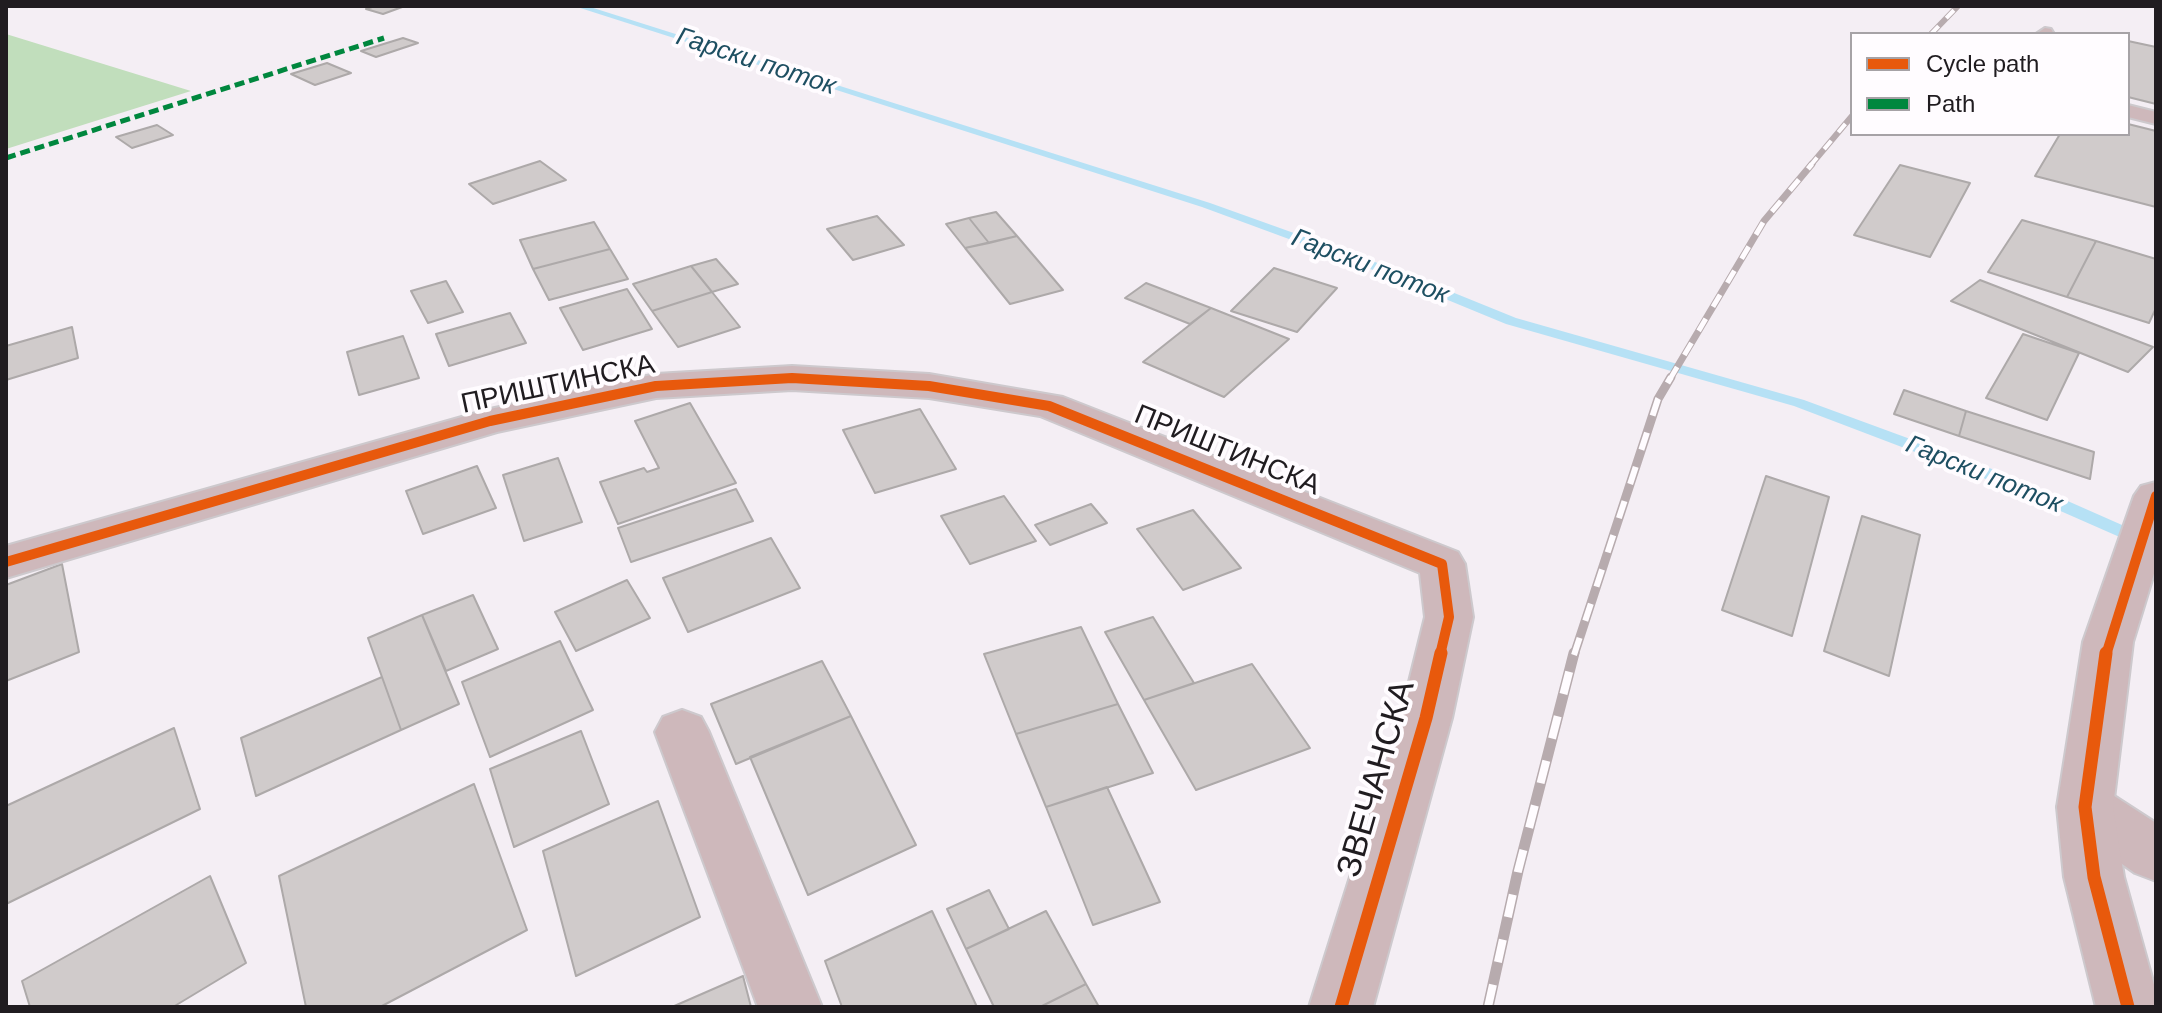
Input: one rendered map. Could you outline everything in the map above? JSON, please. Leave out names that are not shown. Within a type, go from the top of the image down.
[{"type":"street","name":"ПРИШТИНСКА","points":[[6,562],[490,421],[656,386],[792,378],[929,386],[1049,406],[1442,564]]},
{"type":"street","points":[[2128,1007],[2094,877],[2085,807],[2108,642],[2122,591],[2155,502]]},
{"type":"street","name":"ЗВЕЧАНСКА","points":[[1341,1007],[1426,718],[1443,646],[1449,617],[1442,564]]},
{"type":"street","points":[[682,732],[790,1007]]},
{"type":"street","points":[[2085,807],[2156,855]]},
{"type":"lane","points":[[2130,112],[2156,118]]},
{"type":"green space","points":[[6,34],[191,91],[6,149]]},
{"type":"building","points":[[405,6],[383,14],[366,9]]},
{"type":"building","points":[[403,38],[418,43],[376,57],[361,51]]},
{"type":"building","points":[[2130,41],[2156,47],[2156,104],[2130,98]]},
{"type":"building","points":[[327,63],[351,73],[315,85],[291,74]]},
{"type":"building","points":[[2130,124],[2156,131],[2156,207],[2035,176],[2059,136],[2130,136]]},
{"type":"building","points":[[157,125],[173,135],[132,148],[116,137]]},
{"type":"building","points":[[540,161],[566,180],[493,204],[469,184]]},
{"type":"building","points":[[1900,165],[1970,183],[1930,257],[1854,235]]},
{"type":"building","points":[[996,212],[1017,236],[989,243],[969,218]]},
{"type":"building","points":[[877,216],[904,245],[853,260],[827,229]]},
{"type":"building","points":[[969,218],[989,243],[965,248],[946,224]]},
{"type":"building","points":[[2022,220],[2096,241],[2067,297],[1988,272]]},
{"type":"building","points":[[594,222],[610,249],[533,269],[520,240]]},
{"type":"building","points":[[1017,236],[1063,290],[1010,304],[965,248]]},
{"type":"building","points":[[2096,241],[2156,259],[2156,308],[2149,323],[2067,297]]},
{"type":"building","points":[[610,249],[628,279],[549,300],[533,269]]},
{"type":"building","points":[[716,259],[738,284],[712,292],[691,266]]},
{"type":"building","points":[[691,266],[712,292],[652,311],[633,284]]},
{"type":"building","points":[[1274,268],[1337,288],[1297,332],[1231,311]]},
{"type":"building","points":[[1980,280],[2153,347],[2128,372],[1951,301]]},
{"type":"building","points":[[446,281],[463,312],[428,323],[411,291]]},
{"type":"building","points":[[1146,283],[1211,308],[1190,324],[1125,298]]},
{"type":"building","points":[[627,289],[652,329],[583,350],[560,308]]},
{"type":"building","points":[[712,292],[740,327],[678,347],[652,311]]},
{"type":"building","points":[[1211,308],[1289,339],[1224,397],[1143,362]]},
{"type":"building","points":[[510,313],[526,343],[449,366],[436,334]]},
{"type":"building","points":[[72,327],[78,358],[6,380],[6,346]]},
{"type":"building","points":[[2023,334],[2079,353],[2047,420],[1986,398]]},
{"type":"building","points":[[403,336],[419,378],[359,395],[347,352]]},
{"type":"building","points":[[1904,390],[1966,411],[1959,436],[1894,414]]},
{"type":"building","points":[[690,403],[736,483],[618,524],[600,482],[644,468],[647,472],[659,468],[635,421]]},
{"type":"building","points":[[920,409],[956,469],[875,493],[843,430]]},
{"type":"building","points":[[1966,411],[2094,452],[2090,479],[1959,436]]},
{"type":"building","points":[[558,458],[582,522],[524,541],[503,475]]},
{"type":"building","points":[[477,466],[496,508],[423,534],[406,491]]},
{"type":"building","points":[[1766,476],[1829,497],[1792,636],[1722,610]]},
{"type":"building","points":[[736,489],[753,521],[631,562],[618,528]]},
{"type":"building","points":[[1004,496],[1036,541],[970,564],[941,516]]},
{"type":"building","points":[[1091,504],[1107,523],[1050,545],[1035,525]]},
{"type":"building","points":[[1193,510],[1241,568],[1183,590],[1137,529]]},
{"type":"building","points":[[1862,516],[1920,535],[1889,676],[1824,651]]},
{"type":"building","points":[[771,538],[800,588],[688,632],[663,578]]},
{"type":"building","points":[[62,564],[79,652],[6,681],[6,585]]},
{"type":"building","points":[[627,580],[650,618],[576,651],[555,612]]},
{"type":"building","points":[[473,595],[498,649],[446,671],[422,615]]},
{"type":"building","points":[[422,615],[459,704],[401,730],[368,638]]},
{"type":"building","points":[[1153,617],[1194,683],[1144,700],[1105,632]]},
{"type":"building","points":[[1081,627],[1118,704],[1016,734],[984,654]]},
{"type":"building","points":[[560,641],[593,710],[490,757],[462,682]]},
{"type":"building","points":[[822,661],[851,716],[736,764],[711,704]]},
{"type":"building","points":[[1252,664],[1310,748],[1196,790],[1144,700]]},
{"type":"building","points":[[382,677],[401,730],[256,796],[241,738]]},
{"type":"building","points":[[1118,704],[1153,773],[1046,807],[1016,734]]},
{"type":"building","points":[[851,716],[916,845],[808,895],[750,757]]},
{"type":"building","points":[[174,728],[200,809],[6,904],[6,806]]},
{"type":"building","points":[[581,731],[609,804],[514,847],[490,769]]},
{"type":"building","points":[[474,784],[527,930],[380,1007],[306,1007],[279,876]]},
{"type":"building","points":[[1107,787],[1160,902],[1093,925],[1046,807]]},
{"type":"building","points":[[658,801],[700,917],[576,976],[543,851]]},
{"type":"building","points":[[210,876],[246,963],[173,1007],[30,1007],[22,981]]},
{"type":"building","points":[[989,890],[1009,929],[966,949],[947,909]]},
{"type":"building","points":[[932,911],[977,1007],[842,1007],[825,961]]},
{"type":"building","points":[[1046,911],[1086,984],[1040,1007],[994,1007],[966,949]]},
{"type":"building","points":[[743,976],[751,1007],[672,1007]]},
{"type":"building","points":[[1086,984],[1099,1007],[1040,1007]]},
{"type":"waterway","name":"Гарски поток","points":[[578,6],[1206,205],[1396,274],[1511,321],[1799,403],[2005,480],[2156,547]]},
{"type":"railway","points":[[1933,32],[1958,6]]},
{"type":"railway","points":[[1810,166],[1850,118]]},
{"type":"railway","points":[[1670,379],[1764,221],[1812,164]]},
{"type":"railway","points":[[1574,655],[1658,399],[1671,377]]},
{"type":"railway","points":[[1488,1007],[1518,871],[1574,653]]},
{"type":"marked path","points":[[6,158],[384,38]]},
{"type":"cycle path","points":[[6,562],[490,421],[656,386],[792,378],[929,386],[1049,406],[1442,564],[1449,617],[1426,718],[1341,1007]]},
{"type":"cycle path","points":[[2128,1007],[2094,877],[2085,807],[2108,642],[2156,496]]}]
